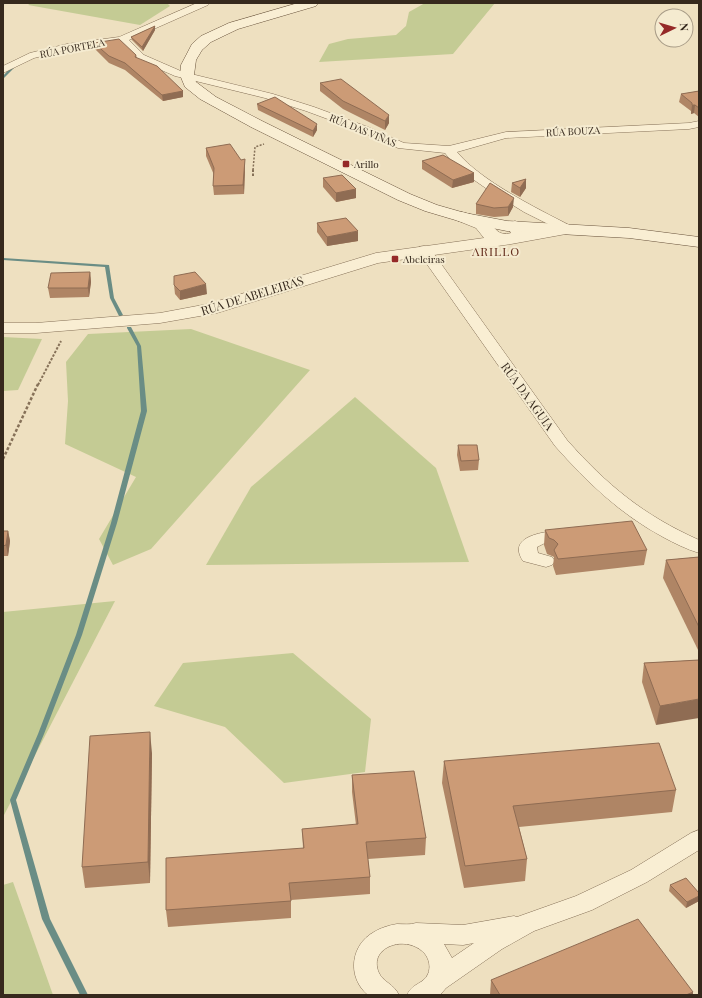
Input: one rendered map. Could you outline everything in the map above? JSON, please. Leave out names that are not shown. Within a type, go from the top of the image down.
[{"type":"main road","points":[[312,3],[246,22],[209,37],[198,46],[190,58],[187,76],[190,84],[198,92],[286,138],[404,197],[431,208],[511,230],[566,230],[629,233],[699,242]]},
{"type":"street","name":"RÚA PORTELA","points":[[3,70],[30,56],[66,47],[121,40],[205,3]]},
{"type":"street","name":"RÚA DAS VIÑAS","points":[[121,40],[130,46],[140,57],[179,74],[269,96],[310,109],[364,129],[402,146],[449,150]]},
{"type":"street","name":"RÚA BOUZA","points":[[449,150],[506,136],[689,126],[699,124]]},
{"type":"street","points":[[449,150],[461,165],[490,186],[566,230]]},
{"type":"street","points":[[462,217],[482,225],[489,234]]},
{"type":"street","name":"RÚA DE ABELEIRAS","points":[[450,247],[489,234],[511,230]]},
{"type":"street","name":"RÚA DE ABELEIRAS","points":[[3,328],[36,328],[160,318],[211,309],[376,258],[450,247],[511,230]]},
{"type":"street","name":"RÚA DA AGUIA","points":[[424,250],[561,443],[586,472],[616,500],[651,524],[699,547]]},
{"type":"street","points":[[627,527],[651,524]]},
{"type":"street","points":[[546,561],[529,557],[528,545],[540,538],[580,533]]},
{"type":"street","points":[[428,988],[494,942],[526,924],[584,903],[639,876],[699,839]]},
{"type":"street","points":[[388,995],[378,990],[367,978],[364,967],[367,952],[374,942],[386,935],[399,932],[463,935],[526,924]]},
{"type":"street","points":[[399,932],[418,935],[429,942],[438,953],[442,964],[440,975],[428,988]]},
{"type":"path","points":[[253,176],[255,147],[286,138]]},
{"type":"path","points":[[3,459],[31,398],[62,341],[66,326]]},
{"type":"green space","points":[[31,3],[167,3],[170,6],[140,25],[28,5]]},
{"type":"green space","points":[[425,3],[495,3],[453,54],[319,62],[329,44],[348,39],[396,35],[406,26],[409,12]]},
{"type":"green space","points":[[191,329],[310,370],[151,549],[113,565],[99,539],[136,477],[65,444],[68,401],[66,362],[88,334]]},
{"type":"green space","points":[[3,337],[42,339],[18,390],[3,391]]},
{"type":"green space","points":[[355,397],[436,468],[469,562],[206,565],[251,487]]},
{"type":"green space","points":[[115,601],[3,817],[3,612]]},
{"type":"green space","points":[[293,653],[371,719],[365,772],[284,783],[225,727],[154,706],[183,663]]},
{"type":"green space","points":[[13,882],[53,995],[3,995],[3,885]]},
{"type":"building","points":[[155,26],[142,47],[131,37]]},
{"type":"building","points":[[119,39],[136,55],[135,57],[157,66],[183,91],[162,95],[125,63],[109,56],[94,43]]},
{"type":"building","points":[[341,79],[389,115],[385,121],[343,101],[320,83]]},
{"type":"building","points":[[699,91],[699,108],[692,105],[692,103],[681,94]]},
{"type":"building","points":[[275,97],[317,124],[313,131],[257,104]]},
{"type":"building","points":[[230,144],[241,160],[245,159],[243,185],[213,186],[214,168],[206,148]]},
{"type":"building","points":[[443,155],[474,173],[453,180],[422,161]]},
{"type":"building","points":[[342,175],[356,189],[336,193],[323,178]]},
{"type":"building","points":[[526,179],[520,188],[512,183]]},
{"type":"building","points":[[490,183],[514,198],[508,207],[494,208],[476,204]]},
{"type":"building","points":[[346,218],[358,231],[327,237],[317,223]]},
{"type":"building","points":[[90,272],[88,288],[48,288],[51,273]]},
{"type":"building","points":[[195,272],[206,284],[180,291],[174,285],[174,276]]},
{"type":"building","points":[[458,445],[477,445],[479,460],[461,461]]},
{"type":"building","points":[[632,521],[647,550],[558,559],[554,550],[558,544],[549,538],[545,530]]},
{"type":"building","points":[[3,531],[8,531],[6,545],[3,546]]},
{"type":"building","points":[[699,557],[699,627],[666,560]]},
{"type":"building","points":[[699,660],[699,699],[660,706],[644,663]]},
{"type":"building","points":[[150,732],[148,862],[82,867],[90,736]]},
{"type":"building","points":[[659,743],[676,790],[513,806],[527,859],[465,866],[444,761]]},
{"type":"building","points":[[414,771],[426,838],[366,842],[370,877],[289,883],[291,901],[166,910],[166,858],[304,848],[302,829],[358,824],[352,775]]},
{"type":"building","points":[[686,878],[699,893],[699,896],[687,902],[670,885]]},
{"type":"building","points":[[638,919],[693,992],[686,995],[500,995],[491,980]]},
{"type":"waterway","points":[[3,78],[12,68]]},
{"type":"waterway","points":[[3,259],[107,266],[112,298],[121,315]]},
{"type":"waterway","points":[[84,995],[46,919],[13,800],[41,734],[79,635],[114,523],[144,411],[139,346],[129,328]]},
{"type":"place","name":"Arillo","points":[[346,164]]},
{"type":"place","name":"Abeleiras","points":[[395,259]]},
{"type":"district","name":"ARILLO","points":[[496,251]]}]
